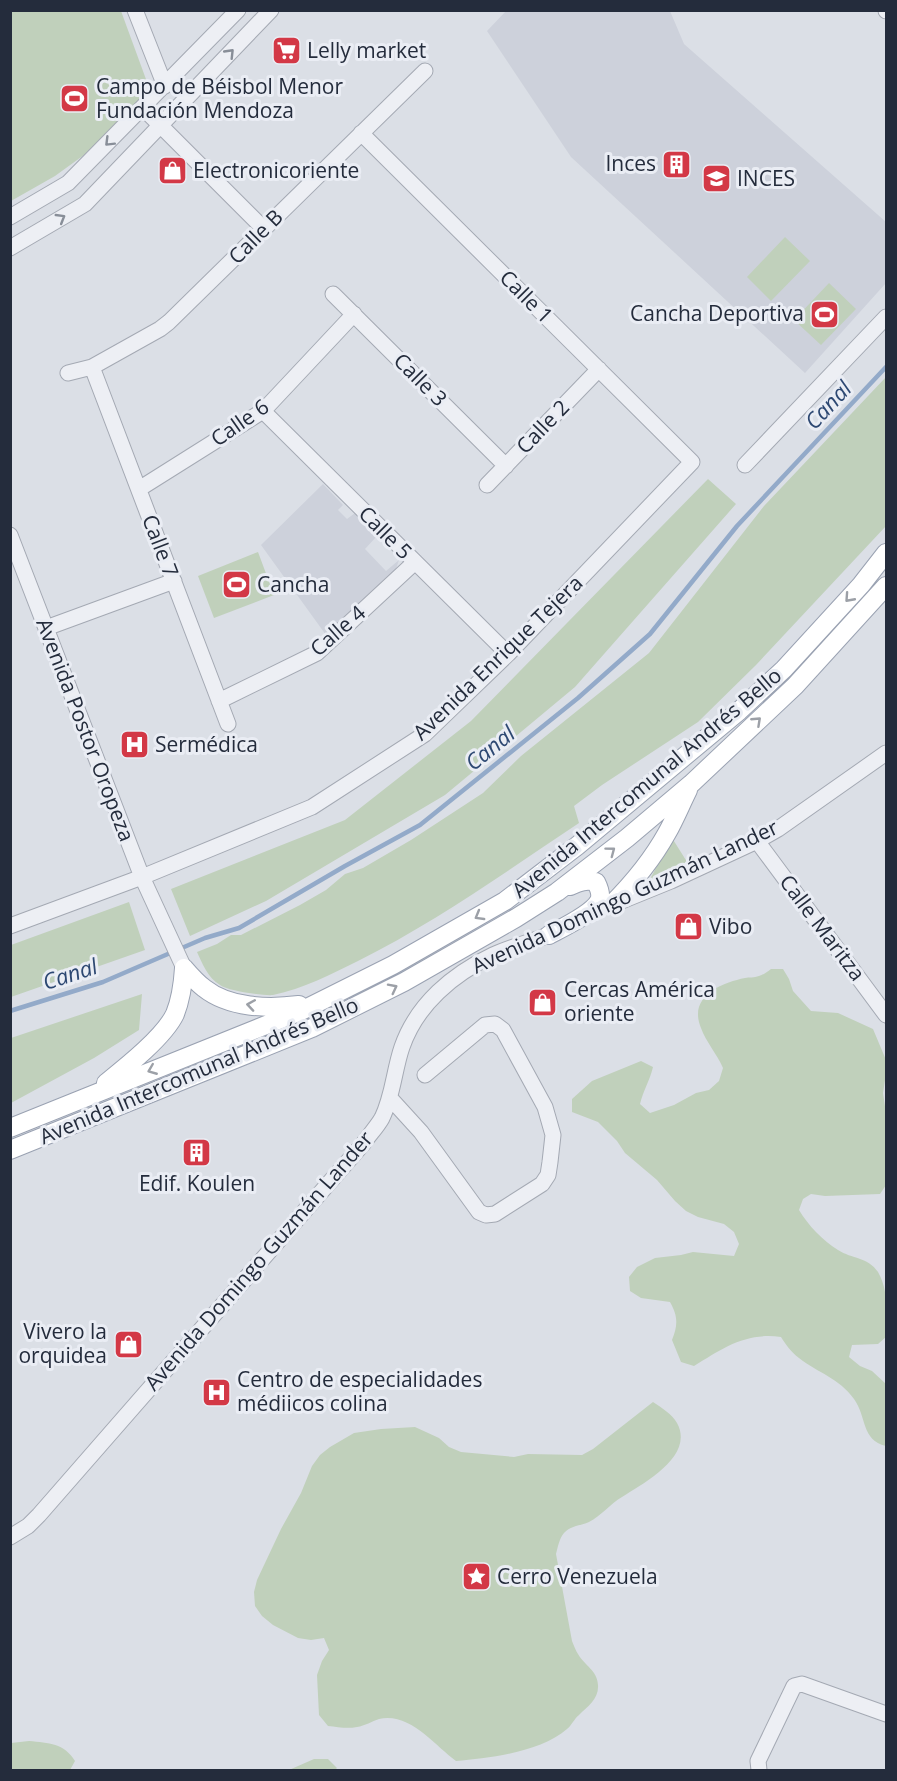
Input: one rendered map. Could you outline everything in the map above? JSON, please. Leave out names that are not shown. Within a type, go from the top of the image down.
[{"type":"main road","name":"Avenida Intercomunal Andrés Bello","points":[[10,1128],[301,1011],[393,965],[505,901],[578,846],[684,758],[784,669],[861,585],[886,553]]},
{"type":"main road","name":"Avenida Intercomunal Andrés Bello","points":[[10,1150],[312,1028],[413,977],[557,892],[627,838],[691,784],[795,686],[886,586]]},
{"type":"main road","points":[[611,905],[630,886],[667,834],[691,784]]},
{"type":"main road","points":[[549,935],[594,908],[600,895],[596,882],[590,880],[557,892]]},
{"type":"main road","points":[[183,968],[205,989],[229,1000],[254,1006],[282,1007],[307,1004],[329,997]]},
{"type":"main road","points":[[93,1094],[130,1063],[165,1028],[174,1015],[180,997],[183,968]]},
{"type":"street","points":[[135,10],[165,86]]},
{"type":"street","points":[[10,217],[68,183],[238,10]]},
{"type":"street","points":[[10,248],[85,204],[271,10]]},
{"type":"street","name":"Calle B","points":[[68,373],[92,367],[169,322],[425,71]]},
{"type":"street","points":[[143,108],[264,229]]},
{"type":"street","name":"Calle 1","points":[[361,133],[692,462]]},
{"type":"street","name":"Calle 3","points":[[333,294],[506,466]]},
{"type":"street","name":"Calle 6","points":[[139,489],[263,411],[354,314]]},
{"type":"street","points":[[745,465],[886,317]]},
{"type":"street","name":"Calle 7","points":[[92,367],[228,724]]},
{"type":"street","name":"Calle 2","points":[[487,485],[599,369]]},
{"type":"street","name":"Calle 5","points":[[263,411],[508,654]]},
{"type":"street","name":"Avenida Enrique Tejera","points":[[10,926],[142,877],[312,807],[425,734],[508,654],[692,462]]},
{"type":"street","name":"Avenida Postor Oropeza","points":[[10,535],[142,877],[183,968]]},
{"type":"street","name":"Calle 4","points":[[219,701],[317,653],[415,562]]},
{"type":"street","points":[[46,628],[174,581]]},
{"type":"street","name":"Avenida Domingo Guzmán Lander","points":[[10,1537],[28,1526],[39,1515],[340,1171],[381,1119],[390,1098],[396,1064],[405,1038],[432,998],[452,978],[494,954],[549,935],[611,905],[671,881],[757,841],[778,829],[886,753]]},
{"type":"street","name":"Calle Maritza","points":[[757,841],[886,1015]]},
{"type":"street","points":[[390,1098],[421,1132],[479,1212],[486,1215],[495,1214],[542,1185],[548,1175],[553,1135],[545,1107],[503,1030],[495,1024],[485,1025],[425,1075]]},
{"type":"street","points":[[759,1770],[758,1761],[794,1686],[802,1684],[886,1714]]},
{"type":"shaded area","name":"INCES","points":[[506,11],[670,11],[684,44],[886,222],[886,283],[805,373],[571,157],[487,31]]},
{"type":"shaded area","points":[[323,484],[343,505],[338,510],[347,519],[355,513],[377,536],[365,549],[386,571],[399,560],[394,575],[326,635],[261,545]]},
{"type":"green space","name":"Campo de Béisbol Menor Fundación Mendoza","points":[[11,11],[121,11],[147,82],[144,92],[134,106],[84,155],[55,176],[11,201]]},
{"type":"green space","points":[[785,237],[810,261],[771,301],[747,277]]},
{"type":"green space","name":"Cancha Deportiva","points":[[829,283],[856,309],[821,345],[794,320]]},
{"type":"green space","points":[[886,377],[886,526],[756,665],[698,722],[574,806],[579,823],[471,895],[387,946],[317,981],[273,995],[230,989],[220,985],[212,978],[197,952],[231,935],[241,935],[300,905],[326,890],[345,874],[363,868],[411,840],[483,793],[521,756],[649,653],[764,506]]},
{"type":"green space","points":[[708,479],[736,504],[575,687],[445,795],[266,901],[190,936],[171,889],[345,820],[471,721]]},
{"type":"green space","name":"Cancha","points":[[258,552],[274,595],[214,618],[198,576]]},
{"type":"green space","points":[[672,838],[689,865],[649,881]]},
{"type":"green space","points":[[129,902],[145,950],[11,997],[11,945]]},
{"type":"green space","points":[[771,969],[783,969],[793,991],[811,1011],[838,1013],[873,1029],[886,1060],[883,1093],[886,1113],[886,1185],[880,1194],[825,1196],[811,1194],[803,1199],[799,1210],[811,1227],[827,1242],[843,1253],[870,1264],[882,1279],[887,1304],[886,1337],[878,1344],[852,1345],[849,1357],[860,1366],[872,1371],[886,1384],[886,1446],[872,1439],[858,1406],[848,1392],[796,1356],[781,1337],[746,1339],[694,1366],[681,1362],[672,1340],[676,1321],[670,1302],[641,1298],[630,1291],[629,1277],[637,1267],[655,1258],[693,1252],[734,1256],[739,1244],[734,1232],[724,1224],[686,1211],[657,1180],[625,1153],[617,1141],[598,1122],[572,1112],[572,1099],[592,1081],[641,1061],[653,1067],[640,1104],[650,1113],[674,1105],[696,1093],[709,1090],[719,1081],[723,1068],[701,1028],[698,1017],[703,1000],[717,988],[745,978],[760,976]]},
{"type":"green space","points":[[142,994],[139,1030],[94,1058],[11,1103],[11,1038]]},
{"type":"green space","points":[[653,1402],[670,1414],[677,1423],[681,1435],[679,1447],[673,1457],[654,1476],[593,1519],[567,1530],[562,1535],[558,1546],[556,1554],[572,1641],[578,1654],[593,1672],[598,1685],[595,1698],[569,1727],[556,1737],[514,1753],[456,1761],[421,1731],[401,1720],[379,1719],[353,1728],[328,1726],[319,1715],[317,1675],[329,1650],[324,1638],[311,1640],[298,1638],[273,1625],[255,1606],[254,1592],[257,1580],[281,1529],[301,1493],[312,1466],[320,1455],[354,1433],[415,1427],[461,1452],[514,1457],[528,1454],[582,1455]]},
{"type":"green space","points":[[29,1741],[61,1747],[75,1761],[70,1770],[11,1770],[11,1743]]},
{"type":"green space","points":[[314,1759],[328,1759],[337,1768],[335,1770],[289,1770]]},
{"type":"waterway","name":"Canal","points":[[10,1011],[103,982],[205,938],[239,928],[420,825],[578,698],[650,634],[737,526],[886,367]]},
{"type":"place","name":"Lelly market","points":[[286,51]]},
{"type":"place","name":"Campo de Béisbol Menor Fundación Mendoza","points":[[75,99]]},
{"type":"place","name":"Inces","points":[[677,164]]},
{"type":"place","name":"Electronicoriente","points":[[172,171]]},
{"type":"place","name":"INCES","points":[[716,179]]},
{"type":"place","name":"Cancha Deportiva","points":[[825,314]]},
{"type":"place","name":"Cancha","points":[[236,585]]},
{"type":"place","name":"Sermédica","points":[[134,745]]},
{"type":"place","name":"Vibo","points":[[688,927]]},
{"type":"place","name":"Cercas América oriente","points":[[543,1002]]},
{"type":"place","name":"Edif. Koulen","points":[[197,1153]]},
{"type":"place","name":"Vivero la orquidea","points":[[128,1344]]},
{"type":"place","name":"Centro de especialidades médiicos colina","points":[[216,1392]]},
{"type":"place","name":"Cerro Venezuela","points":[[476,1577]]}]
